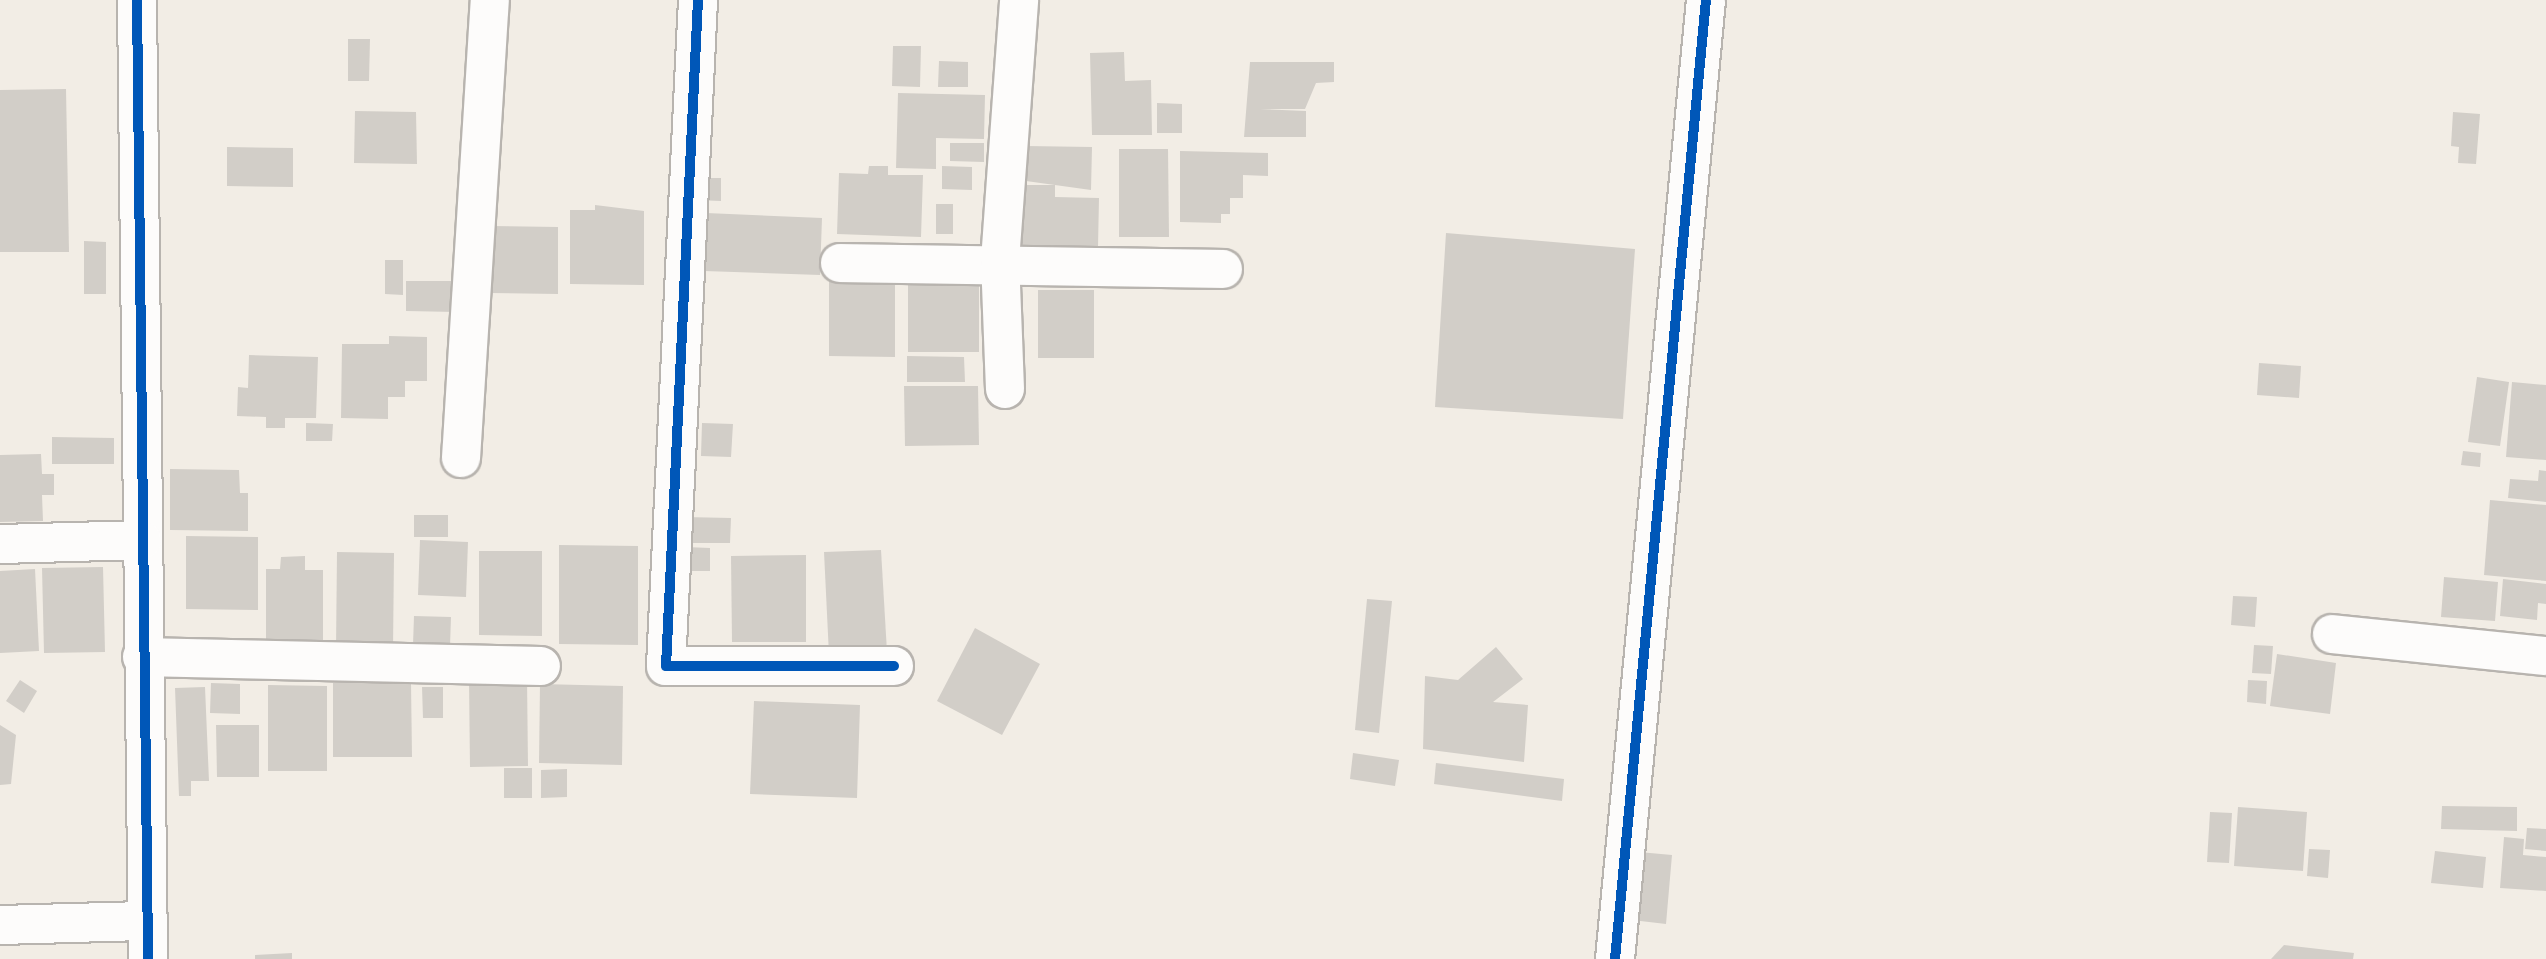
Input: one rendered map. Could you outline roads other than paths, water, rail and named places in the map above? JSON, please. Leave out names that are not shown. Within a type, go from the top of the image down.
[{"type":"street","points":[[137,0],[142,657],[148,959]]},
{"type":"street","points":[[461,458],[490,0]]},
{"type":"street","points":[[698,0],[666,666],[894,666]]},
{"type":"street","points":[[1005,389],[1000,261],[1019,0]]},
{"type":"street","points":[[1615,959],[1706,0]]},
{"type":"street","points":[[840,263],[1000,261],[1223,269]]},
{"type":"street","points":[[0,544],[142,540]]},
{"type":"street","points":[[2332,634],[2546,656]]},
{"type":"street","points":[[142,657],[541,666]]},
{"type":"street","points":[[0,925],[147,921]]}]
